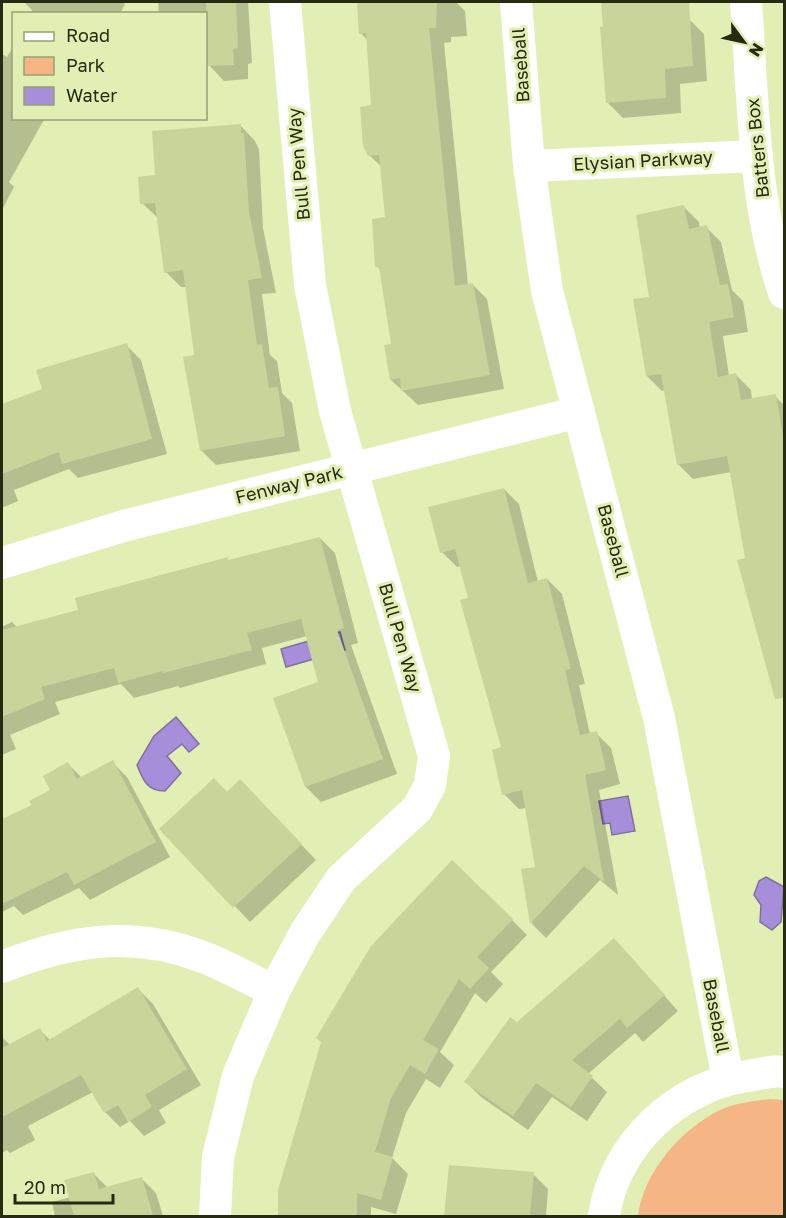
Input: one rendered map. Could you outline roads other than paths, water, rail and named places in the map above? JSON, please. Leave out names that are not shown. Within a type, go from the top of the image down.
[{"type":"street","name":"Bull Pen Way","points":[[215,1216],[218,1157],[238,1076],[274,991],[305,933],[341,879],[417,809],[430,785],[434,756],[335,411],[310,285],[285,2]]},
{"type":"street","name":"Baseball","points":[[516,2],[529,166],[547,291],[659,718],[728,1078]]},
{"type":"street","name":"Batters Box","points":[[746,2],[757,156],[771,254],[784,293]]},
{"type":"street","name":"Elysian Parkway","points":[[529,166],[757,156]]},
{"type":"street","name":"Fenway Park","points":[[2,563],[128,525],[579,412]]},
{"type":"street","points":[[2,967],[45,950],[96,940],[151,942],[203,957],[274,991]]},
{"type":"street","points":[[604,1216],[607,1197],[621,1163],[646,1129],[687,1096],[728,1078],[784,1072]]},
{"type":"water","points":[[340,632],[345,650],[286,667],[281,649]]},
{"type":"water","points":[[176,717],[199,744],[189,752],[182,744],[167,756],[181,773],[165,791],[154,789],[146,784],[137,765],[154,736]]},
{"type":"water","points":[[628,796],[635,831],[612,835],[610,823],[603,824],[599,801]]},
{"type":"water","points":[[766,877],[784,887],[781,922],[772,930],[760,922],[761,905],[754,895],[759,881]]}]
